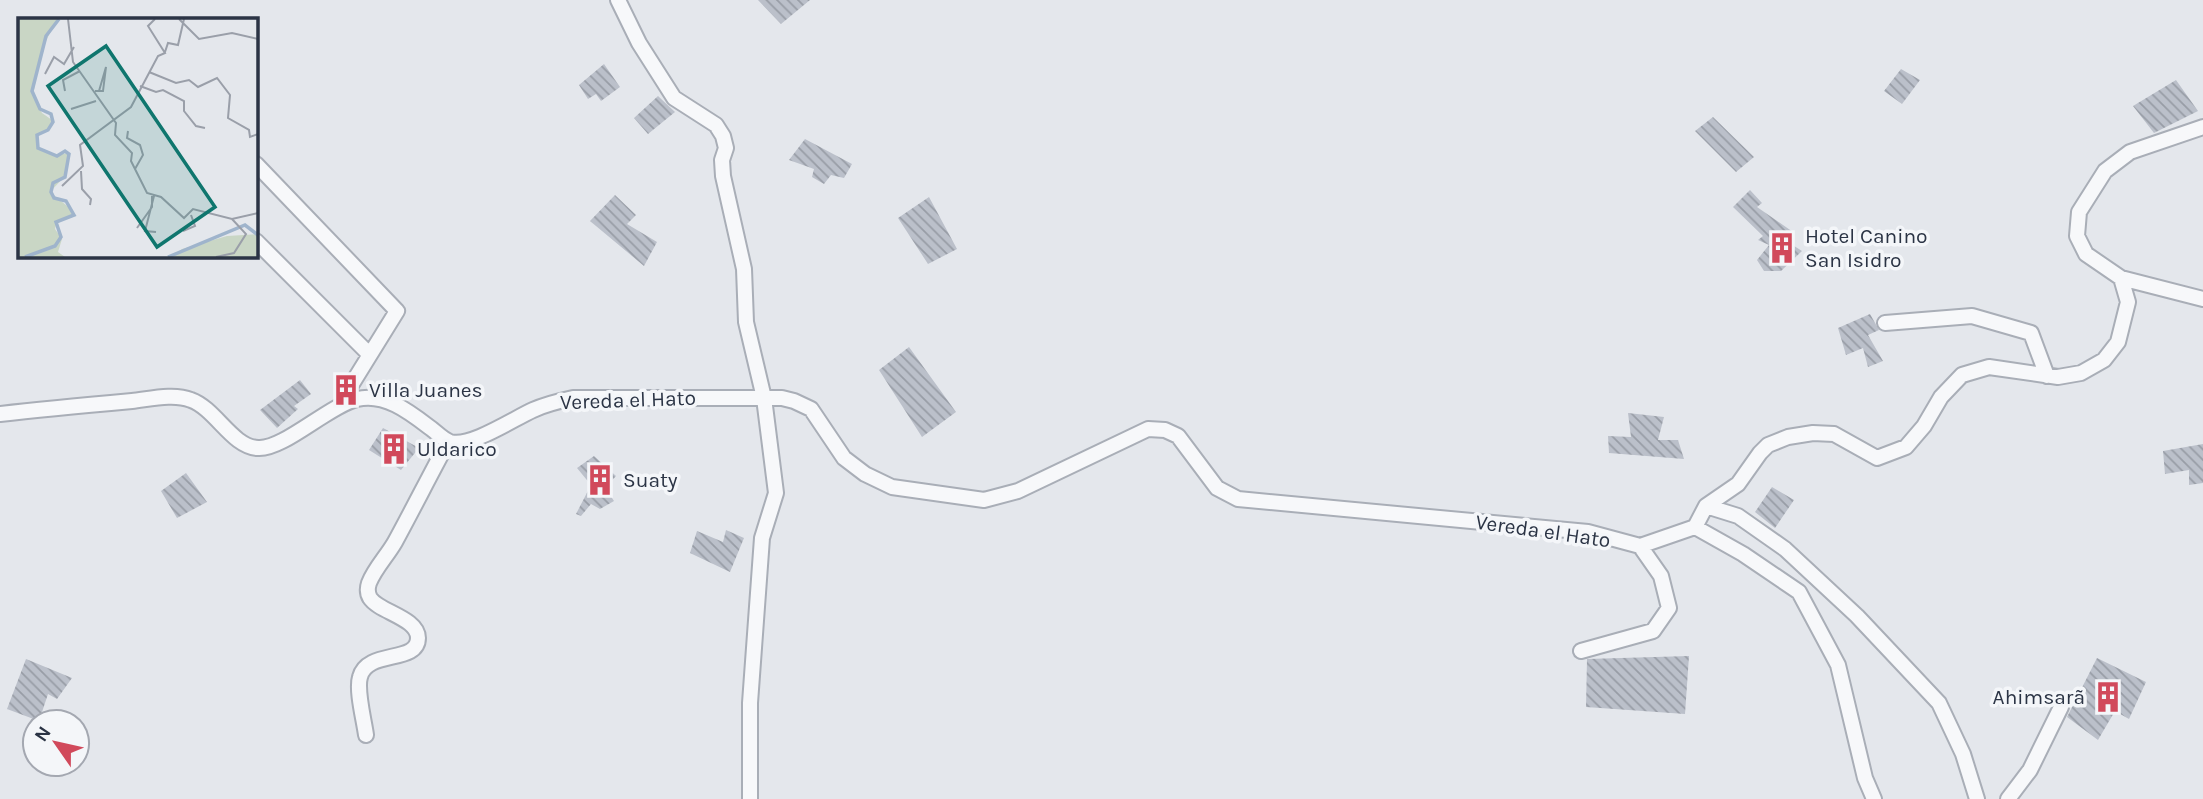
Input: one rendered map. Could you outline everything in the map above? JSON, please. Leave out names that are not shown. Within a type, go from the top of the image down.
[{"type":"street","points":[[618,0],[639,43],[674,98],[716,125],[726,148],[722,160],[723,176],[744,268],[746,322],[764,398],[776,494],[762,538],[750,703],[750,799]]},
{"type":"street","points":[[2203,127],[2130,152],[2105,170],[2079,212],[2077,236],[2086,254],[2121,278],[2203,299]]},
{"type":"street","points":[[0,414],[188,398],[204,407],[238,440],[250,448],[263,449],[275,445],[345,396],[397,311],[257,165]]},
{"type":"street","points":[[257,243],[369,354]]},
{"type":"street","points":[[1874,799],[1865,778],[1838,665],[1799,592],[1743,554],[1695,527],[1706,506],[1738,484],[1768,445],[1813,433],[1834,434],[1877,458],[1906,447],[1924,426],[1941,397],[1962,375],[1989,367],[2058,377],[2081,373],[2104,360],[2118,342],[2128,302],[2121,278]]},
{"type":"street","points":[[1885,323],[1972,316],[2031,333],[2048,376]]},
{"type":"street","points":[[345,396],[389,401],[412,414],[448,442],[368,588],[368,595],[373,601],[412,626],[418,636],[417,642],[406,653],[373,661],[362,670],[359,680],[366,735]]},
{"type":"street","name":"Vereda el Hato","points":[[448,442],[463,444],[552,402],[573,398],[782,398],[811,409],[844,458],[864,474],[892,487],[984,500],[1018,491],[1148,429],[1165,430],[1178,436],[1217,488],[1238,499],[1588,532],[1640,546],[1695,527]]},
{"type":"street","points":[[1706,506],[1738,516],[1785,549],[1857,616],[1939,703],[1963,754],[1977,799]]},
{"type":"street","points":[[1581,651],[1653,631],[1670,608],[1661,576],[1640,546]]},
{"type":"street","points":[[2008,799],[2030,769],[2061,707]]},
{"type":"building","points":[[758,0],[810,0],[781,24]]},
{"type":"building","points":[[604,64],[620,87],[601,101],[596,94],[588,99],[579,85]]},
{"type":"building","points":[[1901,69],[1920,80],[1902,104],[1884,91]]},
{"type":"building","points":[[2176,80],[2198,111],[2154,133],[2133,106]]},
{"type":"building","points":[[658,96],[675,112],[648,134],[634,118]]},
{"type":"building","points":[[1713,117],[1754,157],[1736,172],[1695,131]]},
{"type":"building","points":[[805,139],[852,164],[844,178],[831,175],[824,184],[812,177],[814,169],[789,160]]},
{"type":"building","name":"Hotel Canino San Isidro","points":[[1750,190],[1762,203],[1757,207],[1793,232],[1791,244],[1802,251],[1781,271],[1764,271],[1757,260],[1769,245],[1758,240],[1763,236],[1733,207]]},
{"type":"building","points":[[615,195],[636,215],[627,224],[657,242],[644,266],[590,221]]},
{"type":"building","points":[[929,197],[957,249],[928,264],[898,218]]},
{"type":"building","points":[[1870,314],[1879,330],[1868,335],[1883,361],[1868,367],[1863,348],[1846,355],[1838,328]]},
{"type":"building","points":[[909,347],[956,412],[922,437],[879,370]]},
{"type":"building","points":[[300,380],[311,394],[294,406],[298,409],[277,428],[260,410]]},
{"type":"building","points":[[1628,413],[1664,417],[1658,440],[1678,440],[1684,459],[1609,453],[1608,436],[1631,437]]},
{"type":"building","name":"Uldarico","points":[[383,428],[419,448],[401,470],[369,450]]},
{"type":"building","points":[[2203,444],[2203,483],[2189,485],[2189,470],[2165,474],[2163,451]]},
{"type":"building","name":"Suaty","points":[[594,456],[616,476],[605,488],[614,501],[600,509],[591,504],[581,516],[576,514],[591,485],[577,468]]},
{"type":"building","points":[[186,473],[207,502],[177,518],[161,491]]},
{"type":"building","points":[[1772,487],[1794,500],[1775,528],[1755,512]]},
{"type":"building","points":[[726,530],[744,538],[730,572],[690,553],[697,531],[723,542]]},
{"type":"building","points":[[1689,656],[1685,714],[1586,707],[1587,659]]},
{"type":"building","name":"Ahimsarã","points":[[2097,658],[2146,682],[2129,719],[2115,711],[2098,740],[2067,717]]},
{"type":"building","points":[[26,659],[72,678],[57,699],[48,694],[43,708],[21,708],[21,714],[7,709]]},
{"type":"place","name":"Hotel Canino San Isidro","points":[[1782,248]]},
{"type":"place","name":"Villa Juanes","points":[[346,390]]},
{"type":"place","name":"Uldarico","points":[[394,449]]},
{"type":"place","name":"Suaty","points":[[600,480]]},
{"type":"place","name":"Ahimsarã","points":[[2108,697]]}]
